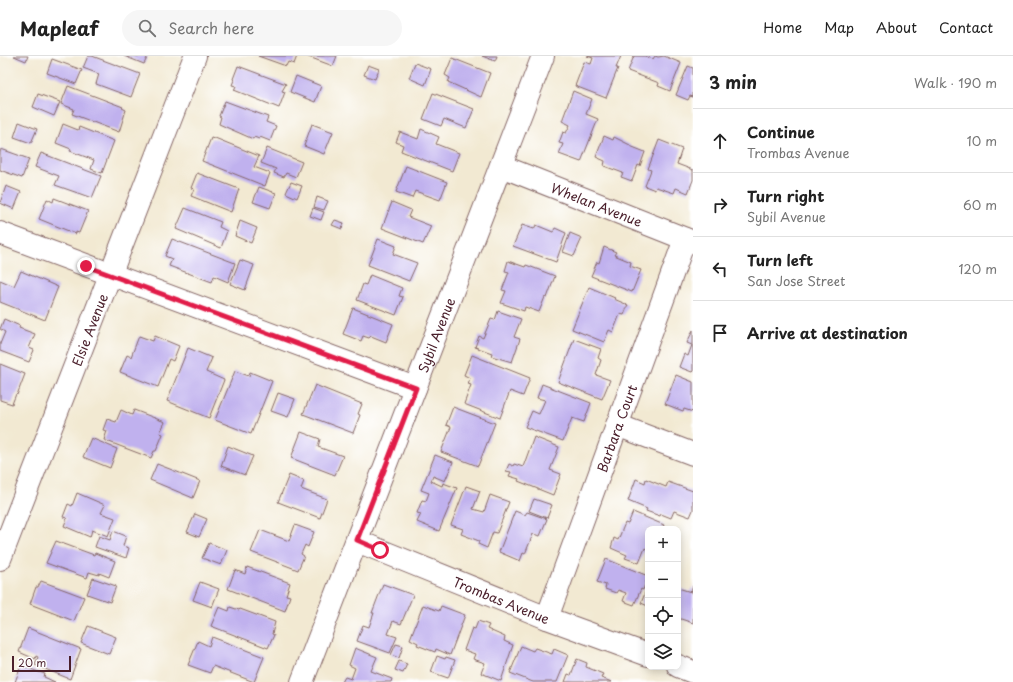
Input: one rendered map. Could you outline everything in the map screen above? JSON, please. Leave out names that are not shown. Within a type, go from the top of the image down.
[{"type":"street","name":"Elsie Avenue","points":[[0,559],[195,56]]},
{"type":"street","name":"Sybil Avenue","points":[[302,682],[543,56]]},
{"type":"street","name":"Whelan Avenue","points":[[501,166],[689,240]]},
{"type":"street","points":[[0,233],[416,388]]},
{"type":"street","name":"Barbara Court","points":[[547,618],[617,425],[689,240]]},
{"type":"street","points":[[617,425],[693,454]]},
{"type":"street","name":"Trombas Avenue","points":[[357,540],[547,618],[645,654]]},
{"type":"street","points":[[681,667],[693,672]]},
{"type":"building","points":[[14,56],[28,56],[26,61]]},
{"type":"building","points":[[88,56],[92,56],[140,74],[131,97],[96,84],[99,74],[83,68]]},
{"type":"building","points":[[124,56],[148,56],[144,64]]},
{"type":"building","points":[[258,56],[297,56],[294,64],[288,62],[286,66]]},
{"type":"building","points":[[306,56],[337,56],[333,66]]},
{"type":"building","points":[[482,56],[497,56],[495,61]]},
{"type":"building","points":[[587,56],[621,56],[616,68],[618,68],[606,98],[575,86],[584,62],[591,64],[593,58]]},
{"type":"building","points":[[634,56],[645,56],[653,59],[655,56],[664,56],[681,63],[670,91],[658,86],[659,83],[628,71]]},
{"type":"building","points":[[452,58],[490,73],[481,97],[448,82],[450,78],[445,75]]},
{"type":"building","points":[[52,59],[82,70],[76,84],[47,73]]},
{"type":"building","points":[[415,63],[431,69],[425,85],[409,78]]},
{"type":"building","points":[[368,65],[379,69],[375,79],[364,75]]},
{"type":"building","points":[[238,66],[286,84],[282,91],[285,92],[279,108],[234,90],[236,86],[232,85],[233,79]]},
{"type":"building","points":[[688,66],[693,68],[693,97],[690,96],[688,100],[676,95]]},
{"type":"building","points":[[296,76],[321,86],[315,102],[290,92]]},
{"type":"building","points":[[68,86],[123,107],[122,108],[126,110],[119,132],[72,114],[74,109],[61,104]]},
{"type":"building","points":[[573,91],[592,99],[586,114],[598,119],[581,162],[559,154],[563,144],[559,143],[563,132],[566,133],[570,125],[562,121]]},
{"type":"building","points":[[433,93],[474,109],[466,128],[444,119],[441,126],[423,119]]},
{"type":"building","points":[[38,94],[60,102],[54,116],[33,107]]},
{"type":"building","points":[[225,101],[268,117],[266,122],[276,126],[270,141],[260,137],[259,139],[254,137],[253,139],[219,124],[221,117],[219,116]]},
{"type":"building","points":[[19,122],[37,129],[31,143],[14,137]]},
{"type":"building","points":[[63,124],[78,130],[79,127],[114,141],[102,173],[91,169],[94,160],[70,151],[71,149],[56,143]]},
{"type":"building","points":[[312,124],[333,132],[324,154],[304,146]]},
{"type":"building","points":[[421,129],[439,137],[436,144],[459,153],[452,171],[401,151],[403,145],[396,142],[400,132],[418,139]]},
{"type":"building","points":[[604,136],[613,140],[614,137],[645,152],[632,181],[621,177],[623,173],[604,166],[605,161],[596,157]]},
{"type":"building","points":[[211,138],[215,138],[259,156],[254,167],[270,173],[265,186],[202,161]]},
{"type":"building","points":[[659,140],[682,149],[677,164],[693,170],[693,180],[688,193],[676,188],[674,193],[656,187],[655,190],[645,186],[651,170],[648,169]]},
{"type":"building","points":[[267,148],[302,162],[296,177],[286,173],[284,177],[274,173],[276,169],[261,163]]},
{"type":"building","points":[[1,149],[29,159],[22,178],[0,170]]},
{"type":"building","points":[[41,153],[101,176],[92,198],[55,185],[59,176],[35,167]]},
{"type":"building","points":[[406,166],[447,182],[440,200],[415,191],[412,198],[396,192]]},
{"type":"building","points":[[197,173],[239,189],[231,212],[191,196],[194,189],[191,188]]},
{"type":"building","points":[[291,182],[302,186],[297,198],[286,193]]},
{"type":"building","points":[[6,186],[21,192],[14,209],[0,203]]},
{"type":"building","points":[[259,187],[276,193],[270,208],[253,202]]},
{"type":"building","points":[[317,197],[328,201],[324,210],[314,207]]},
{"type":"building","points":[[54,198],[88,211],[79,233],[76,232],[76,234],[39,219],[47,199],[53,202]]},
{"type":"building","points":[[392,202],[411,210],[408,217],[431,226],[423,244],[382,228]]},
{"type":"building","points":[[185,208],[221,222],[219,227],[227,231],[221,248],[176,229]]},
{"type":"building","points":[[313,208],[324,212],[321,220],[310,216]]},
{"type":"building","points":[[335,220],[344,223],[342,229],[332,225]]},
{"type":"building","points":[[240,221],[257,228],[251,243],[235,236]]},
{"type":"building","points":[[522,225],[534,229],[536,225],[553,232],[555,228],[566,233],[556,262],[513,246]]},
{"type":"building","points":[[570,233],[582,238],[574,256],[563,252]]},
{"type":"building","points":[[172,239],[235,263],[228,282],[214,276],[212,282],[169,266],[172,259],[165,256]]},
{"type":"building","points":[[378,239],[396,246],[393,254],[417,263],[409,281],[368,265]]},
{"type":"building","points":[[604,247],[616,252],[614,255],[631,262],[630,266],[641,270],[632,292],[591,276],[597,262],[599,263]]},
{"type":"building","points":[[240,260],[254,265],[245,290],[230,284]]},
{"type":"building","points":[[508,261],[525,267],[526,265],[555,276],[547,298],[545,297],[539,312],[525,307],[524,311],[501,303],[506,291],[502,290],[509,272],[505,271]]},
{"type":"building","points":[[21,271],[58,287],[45,320],[0,302],[0,280],[14,286]]},
{"type":"building","points":[[370,275],[402,288],[399,296],[403,297],[396,315],[357,300],[363,284],[366,285]]},
{"type":"building","points":[[589,287],[628,305],[624,315],[620,314],[613,332],[609,330],[604,342],[572,329]]},
{"type":"building","points":[[353,308],[393,324],[386,342],[371,336],[369,338],[363,336],[361,341],[343,334]]},
{"type":"building","points":[[498,311],[521,319],[514,337],[520,339],[512,362],[491,356],[492,353],[475,347],[479,336],[483,338],[491,319],[495,320]]},
{"type":"building","points":[[4,319],[20,326],[19,328],[35,334],[29,348],[34,350],[29,362],[0,351],[0,344],[5,332],[0,329]]},
{"type":"building","points":[[693,330],[692,372],[679,367],[684,354],[688,356],[692,345],[687,343]]},
{"type":"building","points":[[139,336],[153,341],[155,336],[179,346],[173,361],[169,359],[158,387],[120,372],[127,355],[131,357]]},
{"type":"building","points":[[574,339],[601,349],[598,358],[601,360],[596,375],[610,380],[602,399],[558,382]]},
{"type":"building","points":[[188,348],[212,358],[206,372],[224,380],[209,418],[167,401]]},
{"type":"building","points":[[472,355],[530,378],[523,396],[510,391],[500,418],[464,404],[471,385],[468,384],[470,378],[464,375]]},
{"type":"building","points":[[0,364],[25,374],[12,404],[0,400]]},
{"type":"building","points":[[235,371],[249,376],[250,372],[272,381],[251,434],[215,420]]},
{"type":"building","points":[[676,375],[693,382],[693,412],[684,409],[683,411],[665,404]]},
{"type":"building","points":[[542,384],[591,403],[584,422],[572,418],[563,441],[525,427],[532,411],[539,414],[545,400],[537,398]]},
{"type":"building","points":[[315,385],[362,404],[358,414],[360,415],[353,433],[303,414]]},
{"type":"building","points":[[278,393],[295,399],[288,417],[271,411]]},
{"type":"building","points":[[453,407],[495,423],[478,466],[441,452],[451,427],[446,425]]},
{"type":"building","points":[[121,410],[132,415],[134,410],[165,422],[160,433],[163,434],[156,451],[154,451],[151,458],[104,440],[107,431],[103,430],[107,419],[116,422]]},
{"type":"building","points":[[301,432],[320,439],[318,447],[343,456],[335,475],[291,458]]},
{"type":"building","points":[[534,437],[559,447],[550,470],[561,474],[553,495],[518,481],[519,479],[509,476],[511,472],[506,471],[509,464],[523,467]]},
{"type":"building","points":[[91,438],[117,449],[110,468],[83,457]]},
{"type":"building","points":[[228,446],[253,456],[245,475],[221,466]]},
{"type":"building","points":[[435,455],[453,462],[445,481],[433,476],[431,481],[442,486],[443,483],[457,488],[439,531],[417,522],[421,514],[417,513],[422,500],[426,501],[429,493],[421,490]]},
{"type":"building","points":[[157,464],[200,481],[193,498],[150,480]]},
{"type":"building","points":[[289,475],[304,481],[301,489],[327,499],[320,518],[278,502]]},
{"type":"building","points":[[636,479],[645,483],[646,479],[666,487],[668,482],[693,491],[693,510],[690,517],[674,511],[671,518],[661,514],[660,516],[646,511],[647,509],[628,501]]},
{"type":"building","points":[[466,486],[480,491],[473,509],[484,512],[490,495],[509,502],[497,533],[493,532],[487,548],[478,544],[479,541],[461,534],[463,529],[451,525]]},
{"type":"building","points":[[77,493],[105,505],[101,513],[115,518],[108,536],[92,530],[90,537],[64,526],[67,518],[63,517],[68,504],[72,506]]},
{"type":"building","points":[[534,499],[552,505],[547,518],[529,511]]},
{"type":"building","points":[[515,511],[525,515],[527,512],[547,519],[540,536],[533,534],[525,554],[523,553],[520,561],[499,552]]},
{"type":"building","points":[[633,512],[664,525],[645,526],[645,548],[639,563],[625,558],[627,555],[611,548],[614,538],[618,540],[625,523],[628,524]]},
{"type":"building","points":[[195,514],[207,519],[199,537],[187,532]]},
{"type":"building","points":[[295,525],[314,532],[308,547],[305,545],[301,554],[304,556],[298,570],[251,552],[260,530],[289,541]]},
{"type":"building","points":[[113,531],[126,536],[123,546],[129,548],[126,558],[95,547],[99,536],[110,540]]},
{"type":"building","points":[[56,541],[115,561],[109,577],[99,573],[99,575],[89,572],[87,578],[46,563]]},
{"type":"building","points":[[209,543],[227,550],[221,565],[202,558]]},
{"type":"building","points":[[606,559],[645,575],[645,584],[643,590],[641,589],[634,605],[623,601],[626,593],[618,590],[616,593],[605,589],[606,585],[597,582]]},
{"type":"building","points":[[247,567],[290,583],[286,595],[290,596],[285,611],[228,589],[235,570],[245,574]]},
{"type":"building","points":[[93,578],[116,586],[110,602],[87,594]]},
{"type":"building","points":[[41,581],[84,597],[74,621],[30,604],[36,587],[38,587]]},
{"type":"building","points":[[200,582],[219,589],[212,607],[193,600]]},
{"type":"building","points":[[383,584],[413,595],[401,624],[393,621],[388,634],[397,637],[390,653],[357,641],[363,625],[369,627],[374,613],[372,613]]},
{"type":"building","points":[[693,586],[693,623],[681,619],[681,589],[691,592]]},
{"type":"building","points":[[645,593],[645,605],[641,603]]},
{"type":"building","points":[[423,605],[439,611],[441,606],[465,615],[450,655],[436,649],[435,652],[417,645],[418,643],[410,639]]},
{"type":"building","points":[[219,607],[229,611],[230,607],[240,609],[275,622],[272,634],[274,635],[268,648],[211,626]]},
{"type":"building","points":[[478,621],[489,625],[487,629],[505,637],[504,641],[513,645],[501,681],[481,673],[485,663],[473,659],[475,654],[464,650],[472,628],[475,629]]},
{"type":"building","points":[[88,626],[116,637],[109,654],[81,643]]},
{"type":"building","points":[[28,628],[81,649],[70,679],[35,665],[38,657],[36,656],[35,659],[19,652]]},
{"type":"building","points":[[212,637],[264,657],[254,682],[213,666],[210,673],[188,665],[198,641],[209,646]]},
{"type":"building","points":[[396,644],[403,646],[399,658],[391,655]]},
{"type":"building","points":[[521,646],[533,651],[535,648],[552,654],[554,649],[568,655],[557,682],[533,682],[510,673]]},
{"type":"building","points":[[355,648],[377,657],[371,671],[392,679],[391,682],[342,682],[345,677],[351,679],[355,668],[349,665]]},
{"type":"building","points":[[437,656],[455,660],[448,678],[431,672]]},
{"type":"building","points":[[577,659],[587,663],[586,667],[603,674],[601,678],[612,682],[565,682],[568,674],[571,675]]},
{"type":"building","points":[[399,661],[407,664],[403,673],[395,670]]},
{"type":"building","points":[[21,666],[45,674],[44,677],[55,682],[15,682]]},
{"type":"route","points":[[86,266],[416,388],[357,540],[380,550]]}]
